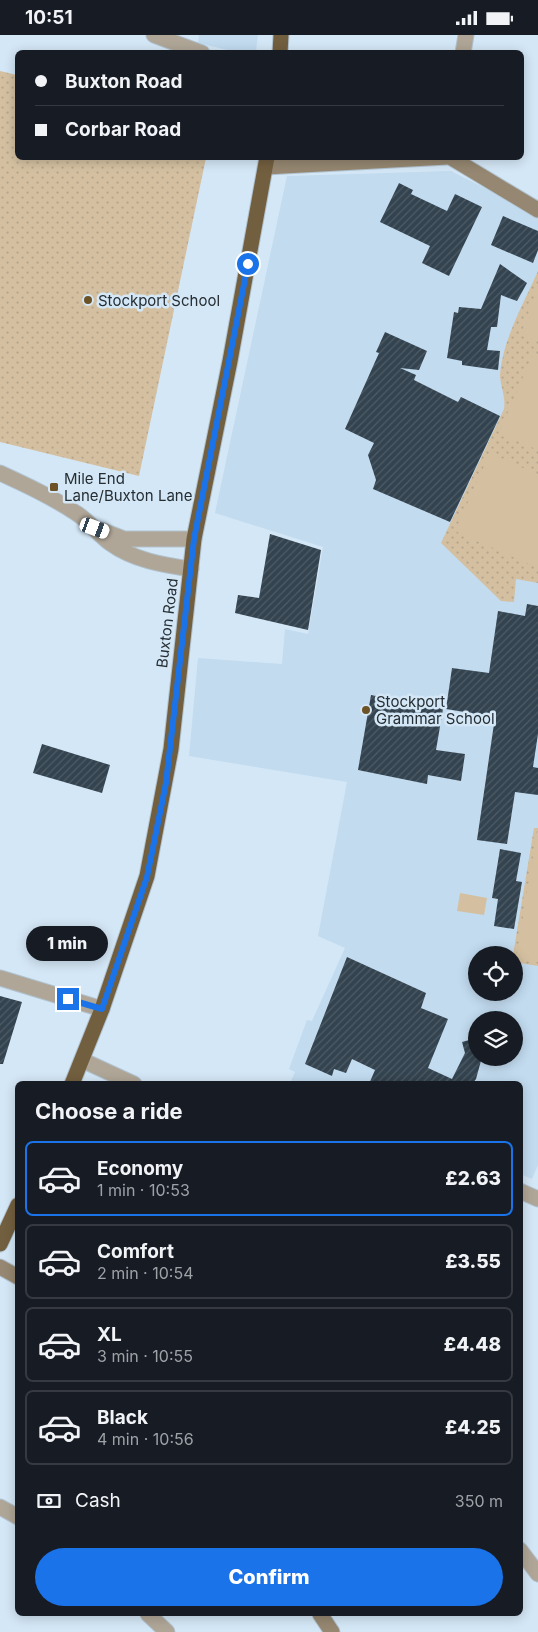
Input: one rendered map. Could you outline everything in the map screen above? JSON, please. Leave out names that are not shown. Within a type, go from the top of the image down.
[{"type":"highway","points":[[280,50],[281,35]]},
{"type":"highway","name":"Buxton Road","points":[[73,1081],[102,1009],[147,877],[166,783],[194,539],[230,361],[267,162]]},
{"type":"highway","points":[[0,1244],[15,1212]]},
{"type":"street","points":[[154,35],[194,50]]},
{"type":"street","points":[[464,50],[466,35]]},
{"type":"street","points":[[267,162],[340,160]]},
{"type":"street","points":[[454,160],[538,210]]},
{"type":"street","points":[[0,473],[51,497],[95,528],[109,543],[126,553],[162,565],[191,569]]},
{"type":"street","points":[[95,528],[124,539],[194,539]]},
{"type":"street","points":[[0,978],[102,1009]]},
{"type":"street","points":[[82,1060],[128,1081]]},
{"type":"street","points":[[523,1192],[538,1199]]},
{"type":"street","points":[[0,1267],[15,1275]]},
{"type":"street","points":[[0,1507],[15,1515]]},
{"type":"street","points":[[523,1555],[538,1574]]},
{"type":"street","points":[[150,1616],[167,1632]]},
{"type":"street","points":[[321,1616],[332,1632]]},
{"type":"shaded area","points":[[199,35],[258,35],[256,50],[228,50],[198,43]]},
{"type":"shaded area","name":"Stockport School","points":[[0,71],[15,75],[15,160],[206,160],[139,476],[0,442]]},
{"type":"shaded area","name":"Stockport Grammar School","points":[[451,171],[538,215],[538,1165],[532,1179],[523,1175],[523,1081],[291,1081],[295,1072],[289,1069],[307,1020],[312,1021],[345,948],[318,936],[347,782],[189,756],[198,658],[282,664],[285,629],[308,634],[323,547],[215,513],[287,176]]},
{"type":"shaded area","points":[[538,271],[538,583],[516,579],[514,602],[501,601],[441,543],[504,409],[500,374],[505,348]]},
{"type":"shaded area","points":[[538,286],[538,341],[521,334]]},
{"type":"shaded area","points":[[532,356],[538,359],[538,450],[499,433]]},
{"type":"shaded area","points":[[490,453],[538,475],[538,568],[455,531]]},
{"type":"shaded area","points":[[534,828],[538,828],[538,966],[523,964],[523,946],[514,946]]},
{"type":"shaded area","points":[[538,832],[538,962],[523,960],[523,946],[518,946]]},
{"type":"shaded area","points":[[460,893],[487,898],[484,915],[457,911]]},
{"type":"building","points":[[399,183],[413,190],[411,194],[447,211],[455,194],[482,207],[449,276],[422,263],[430,246],[380,222]]},
{"type":"building","points":[[503,216],[538,231],[538,250],[533,263],[491,245]]},
{"type":"building","points":[[500,264],[527,283],[517,301],[501,295],[497,327],[491,327],[487,350],[500,351],[498,370],[462,365],[462,361],[447,358],[454,312],[458,313],[459,307],[481,309]]},
{"type":"building","points":[[385,332],[427,351],[419,370],[400,368],[416,375],[414,380],[458,402],[461,397],[500,416],[450,522],[373,489],[376,480],[368,455],[374,443],[345,429],[379,353],[376,352]]},
{"type":"building","points":[[270,534],[321,550],[308,630],[235,613],[238,595],[259,598]]},
{"type":"building","points":[[527,604],[538,606],[538,734],[533,767],[538,768],[538,795],[515,792],[507,844],[477,840],[495,717],[446,709],[452,668],[489,673],[498,611],[525,616]]},
{"type":"building","points":[[371,695],[443,709],[436,750],[465,754],[461,781],[428,775],[427,784],[358,770]]},
{"type":"building","points":[[42,744],[110,765],[102,793],[33,773]]},
{"type":"building","points":[[500,849],[521,853],[516,881],[522,882],[514,929],[494,926],[498,899],[492,898]]},
{"type":"building","points":[[347,957],[426,993],[421,1008],[448,1019],[428,1068],[452,1079],[465,1053],[462,1042],[468,1040],[468,1066],[480,1066],[474,1081],[370,1081],[375,1070],[352,1059],[346,1073],[334,1069],[332,1076],[305,1064]]},
{"type":"building","points":[[0,996],[22,1002],[3,1064],[0,1064]]},
{"type":"place","name":"Stockport School","points":[[88,300]]},
{"type":"place","name":"Mile End Lane/Buxton Lane","points":[[54,487]]},
{"type":"place","name":"Stockport Grammar School","points":[[366,710]]},
{"type":"route","points":[[68,999],[102,1009],[147,877],[171,749],[194,539],[248,264]]}]
